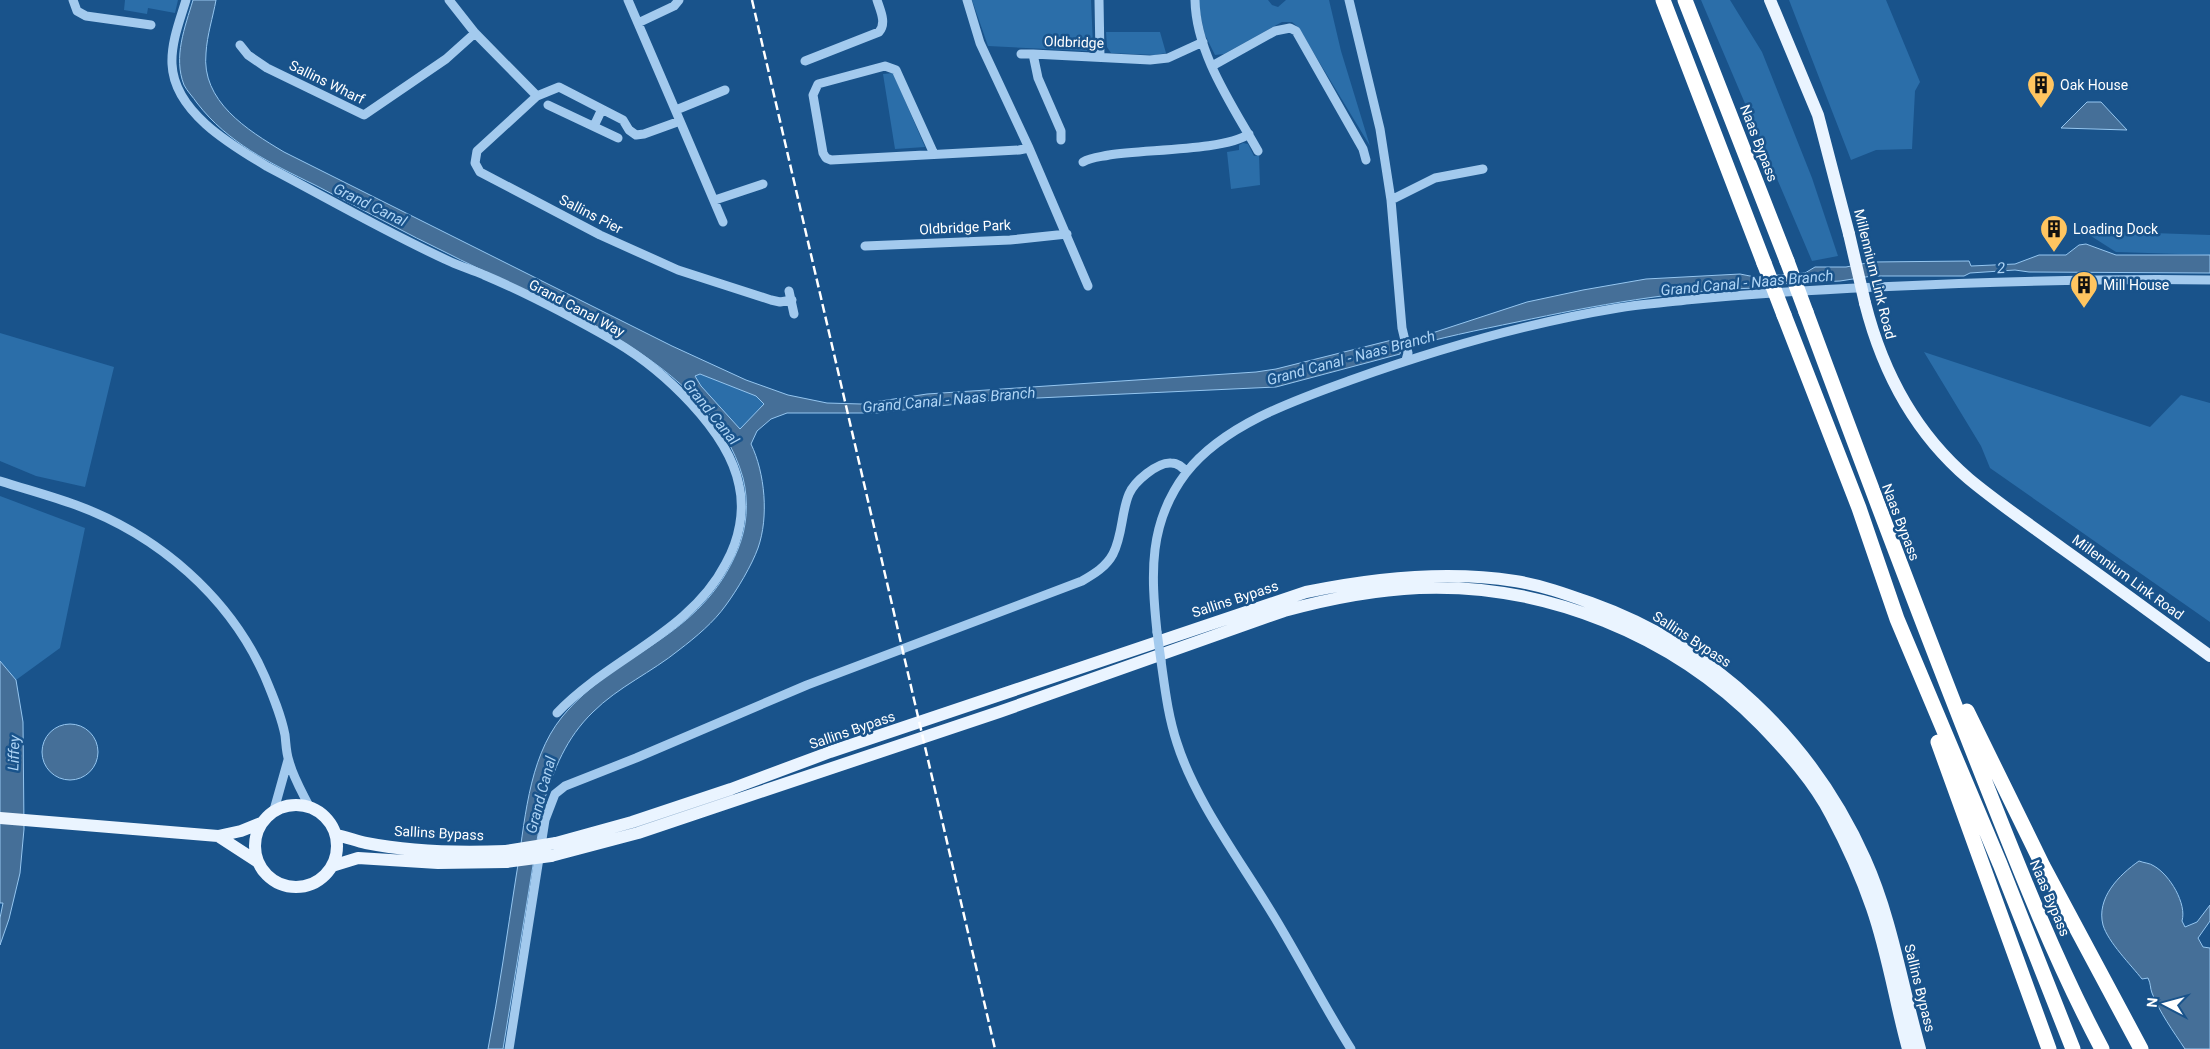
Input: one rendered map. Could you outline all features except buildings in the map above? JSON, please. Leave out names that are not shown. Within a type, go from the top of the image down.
[{"type":"highway","points":[[1663,0],[1859,508],[1897,619],[2000,864],[2073,1049]]},
{"type":"highway","name":"Naas Bypass","points":[[1686,0],[1806,312],[1877,504],[2011,848],[2076,1001],[2102,1049]]},
{"type":"highway","points":[[1877,504],[1998,778],[2141,1049]]},
{"type":"highway","points":[[1859,508],[1931,722],[2050,1049]]},
{"type":"main road","name":"Millennium Link Road","points":[[1770,0],[1818,116],[1873,335],[1897,390],[1917,421],[1950,460],[1992,497],[2210,656]]},
{"type":"main road","name":"Sallins Bypass","points":[[332,866],[358,858],[438,864],[506,856],[632,822],[731,789],[830,752],[1306,592],[1396,578],[1479,578],[1514,581],[1548,588],[1604,607],[1665,635],[1741,689],[1786,734],[1816,771],[1840,808],[1866,860],[1888,923],[1920,1049]]},
{"type":"main road","name":"Sallins Bypass","points":[[336,836],[351,838],[364,843],[429,851],[506,856],[551,856],[638,832],[999,712],[1177,648],[1311,604],[1354,595],[1419,588],[1463,589],[1507,594],[1568,607],[1635,635],[1676,657],[1744,708],[1774,739],[1804,774],[1830,813],[1855,864],[1872,909],[1908,1049]]},
{"type":"main road","points":[[285,805],[309,806],[328,820],[336,836],[336,854],[332,866],[315,883],[292,887],[280,884],[269,878],[258,862],[254,846],[256,834],[261,823],[274,810],[285,805]]},
{"type":"main road","points":[[0,818],[218,836],[241,831],[261,823]]},
{"type":"main road","points":[[218,836],[258,862]]},
{"type":"street","points":[[73,0],[77,11],[86,16],[151,25]]},
{"type":"street","name":"Grand Canal Way","points":[[186,0],[173,46],[173,78],[181,96],[211,128],[239,150],[268,167],[452,263],[485,275],[617,343],[662,376],[702,417],[722,445],[739,485],[741,508],[739,528],[726,563],[698,604],[680,620],[586,686],[557,713]]},
{"type":"street","points":[[449,0],[475,32],[537,96]]},
{"type":"street","points":[[628,0],[724,222]]},
{"type":"street","points":[[638,23],[674,6],[679,0]]},
{"type":"street","points":[[805,61],[879,32],[882,28],[883,18],[877,0]]},
{"type":"street","points":[[967,0],[980,43],[1029,148],[1088,286]]},
{"type":"street","points":[[1099,0],[1100,56]]},
{"type":"street","points":[[1195,0],[1195,13],[1212,66],[1258,151]]},
{"type":"street","points":[[1349,0],[1380,130],[1391,200],[1407,356]]},
{"type":"street","points":[[1212,66],[1276,31],[1290,28],[1296,31],[1363,149],[1366,160]]},
{"type":"street","name":"Sallins Wharf","points":[[240,45],[248,55],[267,68],[360,115],[364,115],[446,59],[475,32]]},
{"type":"street","name":"Oldbridge","points":[[1061,140],[1061,131],[1038,78],[1033,54],[1150,60],[1168,58],[1203,42]]},
{"type":"street","points":[[1021,54],[1033,54]]},
{"type":"street","points":[[934,154],[896,70],[891,66],[818,84],[814,94],[826,158],[830,160],[934,154],[1029,148]]},
{"type":"street","name":"Sallins Pier","points":[[680,120],[644,134],[636,135],[629,130],[624,120],[557,86],[537,96],[477,150],[475,163],[480,172],[600,235],[678,270],[771,300],[780,302],[790,295],[794,314]]},
{"type":"street","points":[[676,110],[725,90]]},
{"type":"street","points":[[548,105],[618,138]]},
{"type":"street","points":[[594,126],[602,109]]},
{"type":"street","points":[[1083,162],[1125,152],[1215,144],[1243,138],[1249,134]]},
{"type":"street","points":[[1391,200],[1436,178],[1483,169]]},
{"type":"street","points":[[715,200],[763,184]]},
{"type":"street","name":"Oldbridge Park","points":[[864,246],[1010,240],[1067,234]]},
{"type":"street","points":[[1351,1049],[1315,991],[1275,918],[1219,827],[1186,767],[1177,744],[1167,706],[1152,581],[1157,536],[1176,488],[1202,455],[1224,438],[1276,409],[1407,356],[1528,326],[1621,307],[1736,295],[2120,278],[2210,280]]},
{"type":"street","points":[[509,1049],[545,820],[555,794],[565,786],[636,758],[807,685],[1082,581],[1108,563],[1120,540],[1129,494],[1140,481],[1154,469],[1169,462],[1178,464],[1187,472]]},
{"type":"street","points":[[0,481],[76,505],[125,527],[157,546],[196,580],[224,610],[252,652],[275,702],[284,733],[288,760],[309,806]]},
{"type":"street","points":[[274,810],[288,760]]},
{"type":"shaded area","points":[[125,0],[178,0],[175,13],[148,8],[147,14],[124,10]]},
{"type":"shaded area","points":[[972,0],[1091,0],[1093,45],[1087,51],[988,46]]},
{"type":"shaded area","points":[[1197,0],[1268,0],[1272,5],[1278,7],[1286,0],[1329,0],[1341,51],[1370,146],[1298,27],[1292,22],[1282,22],[1224,54],[1215,55],[1205,35]]},
{"type":"shaded area","points":[[1701,0],[1730,0],[1762,52],[1812,178],[1838,256],[1812,261]]},
{"type":"shaded area","points":[[1789,0],[1886,0],[1920,82],[1915,91],[1912,149],[1876,150],[1851,160]]},
{"type":"shaded area","points":[[1106,32],[1160,32],[1166,53],[1155,55],[1111,53],[1107,47]]},
{"type":"shaded area","points":[[893,73],[925,147],[895,149],[883,74]]},
{"type":"shaded area","points":[[1243,143],[1248,144],[1254,156],[1259,155],[1260,185],[1231,189],[1227,152],[1239,150],[1239,145]]},
{"type":"shaded area","points":[[2103,222],[2124,232],[2210,235],[2210,255],[2116,252],[2091,236]]},
{"type":"shaded area","points":[[0,333],[114,367],[85,487],[36,476],[0,461]]},
{"type":"shaded area","points":[[1924,352],[2150,427],[2181,395],[2210,403],[2210,622],[1990,468],[1981,446]]},
{"type":"shaded area","points":[[700,374],[756,396],[764,404],[740,430],[701,386],[695,376]]},
{"type":"shaded area","points":[[0,496],[85,528],[60,648],[16,680],[0,661]]},
{"type":"water","points":[[193,0],[216,0],[206,53],[206,70],[211,86],[219,100],[229,112],[255,134],[284,152],[672,346],[746,380],[788,395],[827,403],[861,404],[927,394],[1256,372],[1276,369],[1396,339],[1399,342],[1417,338],[1527,302],[1646,279],[1740,274],[1755,277],[1805,273],[1815,267],[1846,267],[1872,262],[1969,261],[1971,266],[2015,264],[2039,255],[2066,255],[2079,245],[2086,244],[2116,255],[2210,255],[2210,273],[2029,272],[2015,270],[1970,273],[1964,276],[1872,276],[1840,281],[1758,285],[1755,288],[1695,292],[1635,300],[1488,328],[1415,345],[1401,349],[1400,354],[1276,387],[994,400],[876,413],[787,413],[771,419],[757,431],[751,444],[760,468],[764,495],[764,523],[758,548],[739,585],[721,611],[698,635],[669,658],[613,695],[593,712],[575,732],[557,766],[543,804],[503,1049],[488,1049],[525,815],[534,773],[541,753],[550,734],[562,717],[584,694],[681,624],[703,604],[722,580],[738,549],[743,532],[746,505],[743,478],[725,437],[697,400],[662,369],[621,341],[578,316],[434,247],[282,169],[251,151],[222,130],[188,92],[181,74],[181,42]],"holes":[[[700,374],[756,396],[764,404],[740,429],[701,386],[695,376]]]},
{"type":"water","points":[[2087,102],[2101,102],[2127,130],[2061,128]]},
{"type":"water","name":"Liffey","points":[[0,661],[16,680],[23,722],[24,829],[20,873],[9,919],[0,945],[0,918],[3,903],[0,903]]},
{"type":"water","points":[[70,724],[81,726],[90,732],[96,741],[98,752],[96,763],[90,772],[81,778],[70,780],[59,778],[50,772],[44,763],[42,752],[44,741],[50,732],[59,726]]},
{"type":"water","points":[[2139,861],[2151,864],[2160,870],[2171,883],[2180,898],[2183,914],[2182,921],[2185,927],[2197,922],[2210,905],[2210,921],[2198,938],[2203,947],[2210,948],[2210,1049],[2185,1049],[2159,1008],[2148,978],[2142,979],[2115,946],[2103,925],[2103,906],[2111,888],[2124,873]]},
{"type":"railway","points":[[752,0],[995,1049]]},
{"type":"place","name":"Oak House","points":[[2041,109]]},
{"type":"place","name":"Loading Dock","points":[[2054,253]]},
{"type":"place","name":"Mill House","points":[[2084,309]]},
{"type":"water label","name":"Grand Canal","points":[[370,205]]},
{"type":"water label","name":"2","points":[[2001,268]]},
{"type":"water label","name":"Grand Canal - Naas Branch","points":[[1747,283]]},
{"type":"water label","name":"Grand Canal - Naas Branch","points":[[1351,358]]},
{"type":"water label","name":"Grand Canal - Naas Branch","points":[[949,400]]},
{"type":"water label","name":"Grand Canal","points":[[711,412]]},
{"type":"water label","name":"Grand Canal","points":[[541,795]]}]
